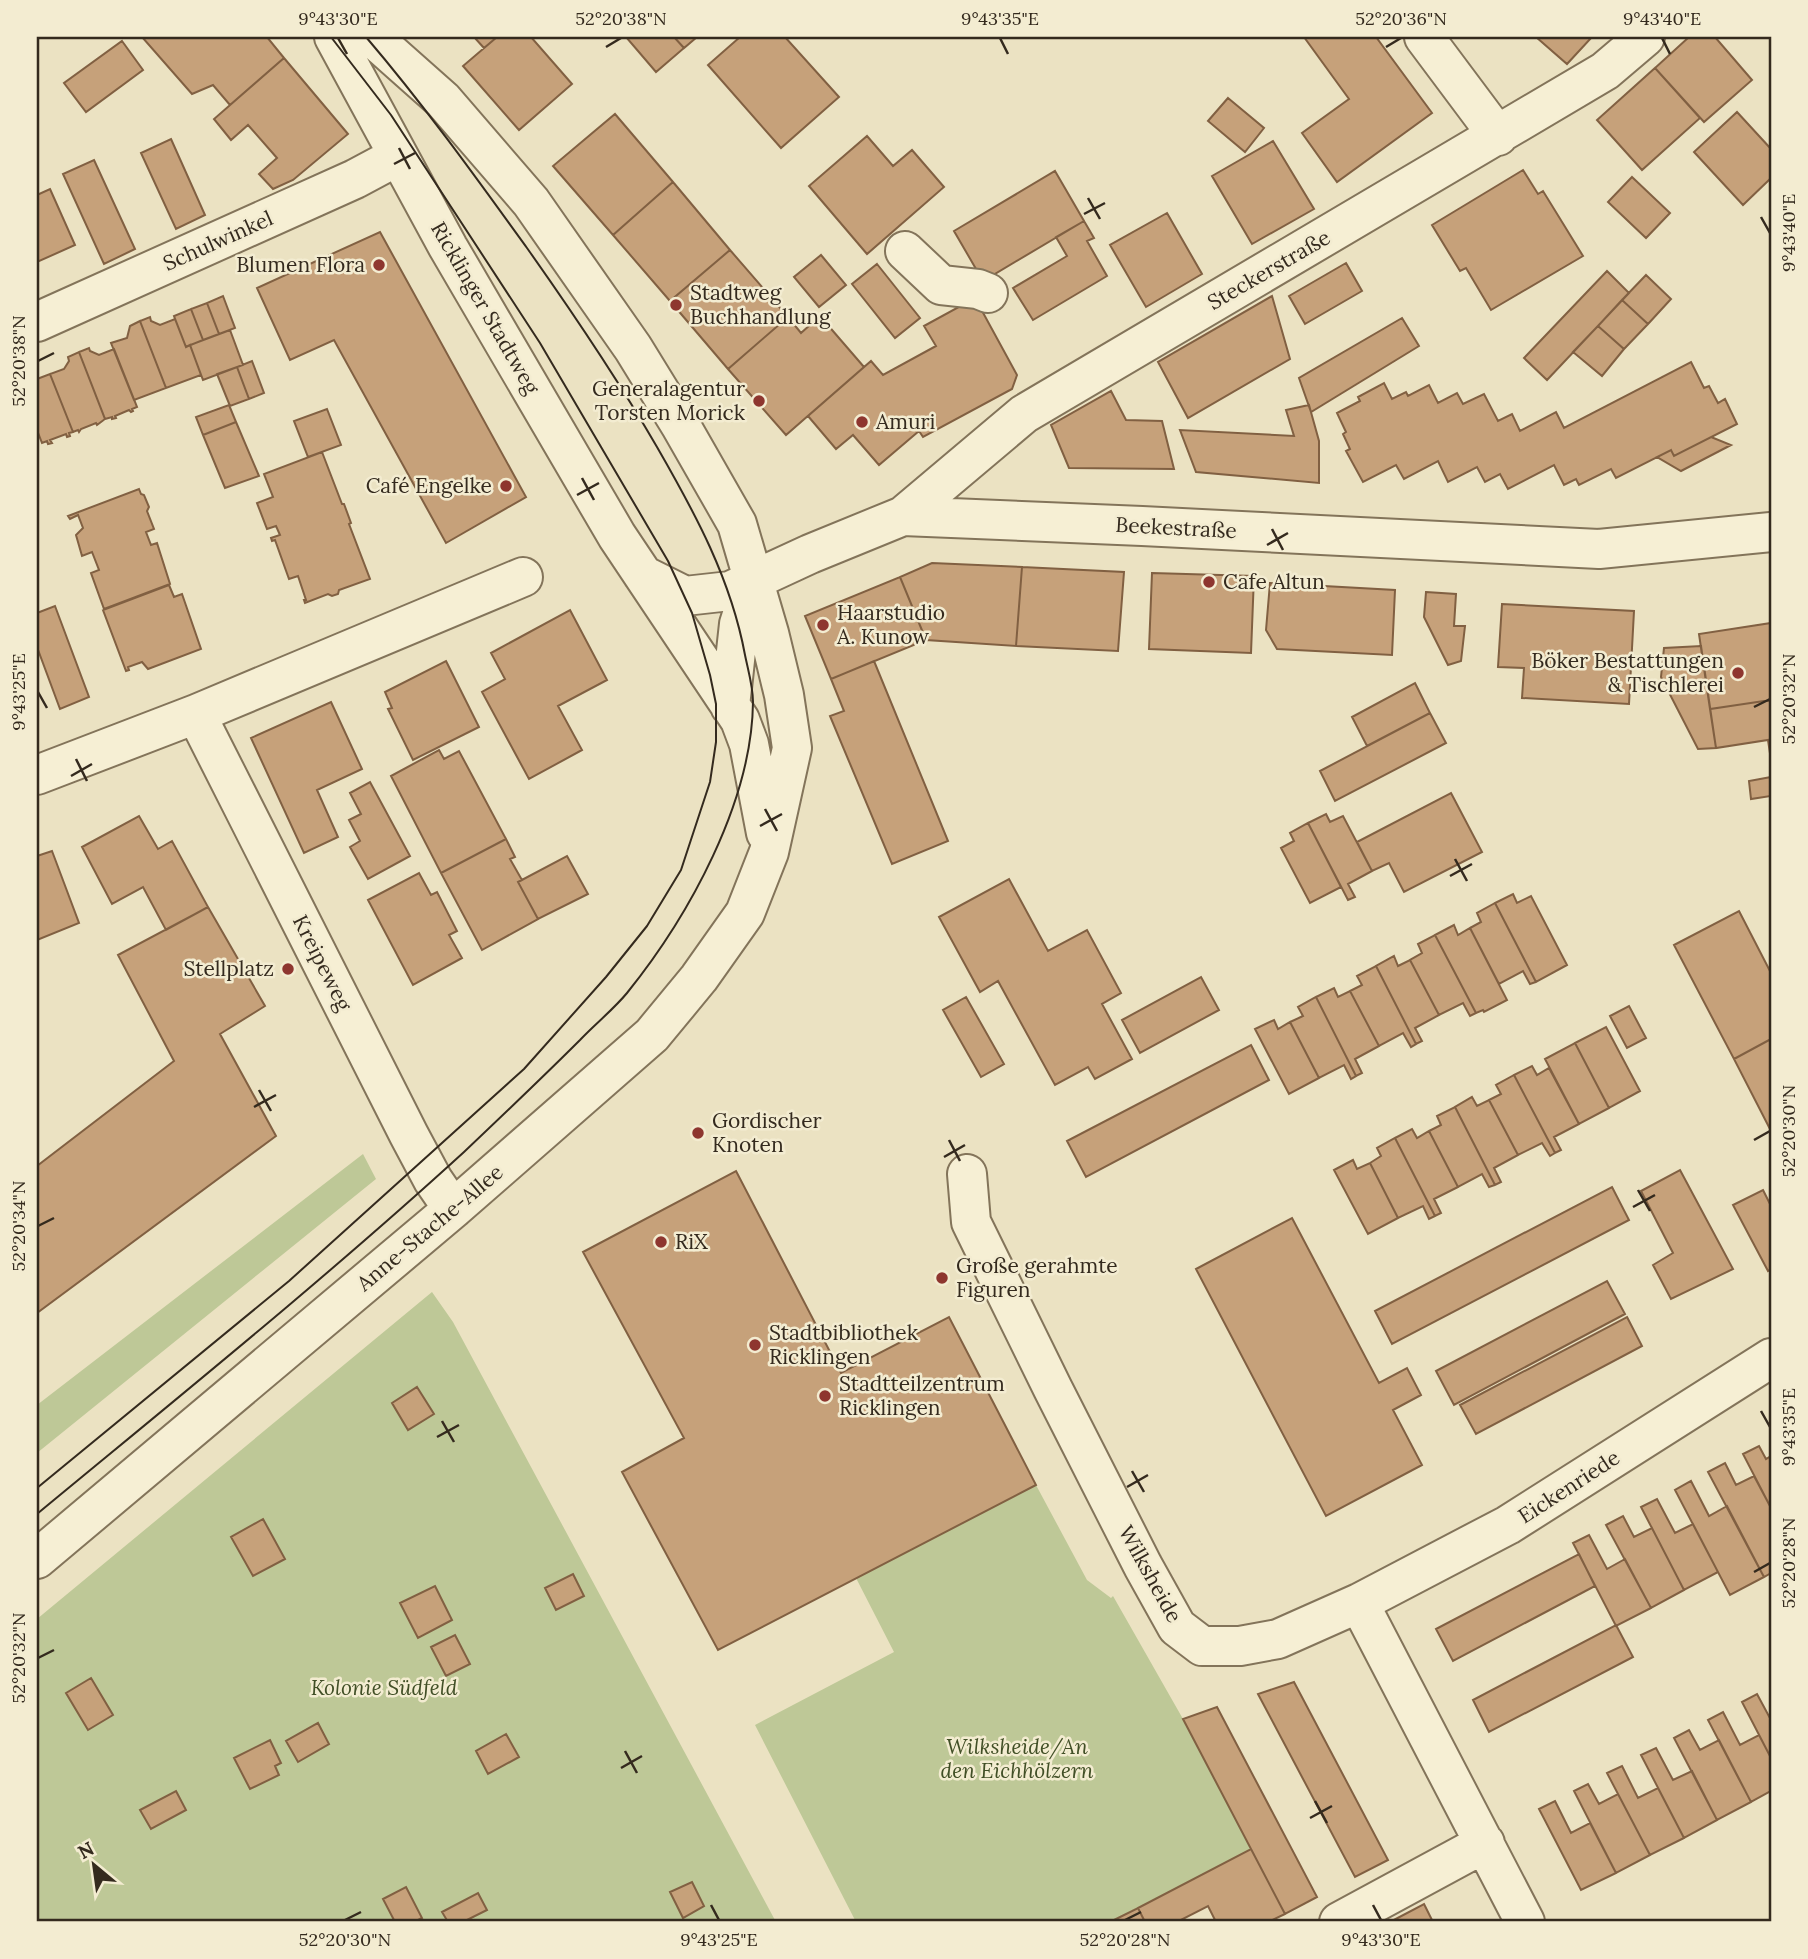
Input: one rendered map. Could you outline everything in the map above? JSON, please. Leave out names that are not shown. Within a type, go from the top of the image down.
[{"type":"street","name":"Ricklinger Stadtweg","points":[[334,37],[448,247],[617,536],[643,575]]},
{"type":"street","name":"Anne-Stache-Allee","points":[[37,1559],[453,1209],[652,1035],[699,978],[745,913],[769,852],[792,748],[784,695],[737,524],[681,426],[633,348],[531,202],[443,100],[372,37]]},
{"type":"street","points":[[1424,37],[1498,136]]},
{"type":"street","name":"Steckerstraße","points":[[903,516],[1024,414],[1498,136],[1605,71],[1645,37]]},
{"type":"street","name":"Schulwinkel","points":[[37,322],[355,179],[398,156]]},
{"type":"street","points":[[905,251],[941,285],[978,289],[988,293]]},
{"type":"street","name":"Beekestraße","points":[[643,575],[685,596],[730,591],[903,516],[1599,549],[1771,532]]},
{"type":"street","points":[[643,575],[740,720],[750,744],[769,852]]},
{"type":"street","points":[[37,775],[197,714],[523,577]]},
{"type":"street","points":[[730,706],[739,624],[753,580]]},
{"type":"street","name":"Kreipeweg","points":[[197,714],[409,1135],[433,1180],[453,1209]]},
{"type":"street","name":"Wilksheide","points":[[967,1174],[971,1222],[976,1233],[1101,1483],[1177,1627],[1202,1646],[1240,1646],[1278,1639],[1359,1603]]},
{"type":"street","name":"Eickenriede","points":[[1359,1603],[1508,1525],[1771,1358]]},
{"type":"street","points":[[1359,1603],[1525,1922]]},
{"type":"street","points":[[1339,1922],[1485,1843]]},
{"type":"green space","points":[[363,1154],[376,1179],[37,1453],[37,1405]]},
{"type":"green space","name":"Kolonie Südfeld","points":[[432,1292],[453,1322],[776,1922],[37,1922],[37,1619]]},
{"type":"green space","name":"Wilksheide/An den Eichhölzern","points":[[1036,1485],[1087,1580],[1111,1598],[1113,1596],[1183,1719],[1251,1849],[1110,1922],[856,1922],[755,1725],[894,1652],[856,1578]]},
{"type":"building","points":[[142,37],[267,37],[284,58],[230,105],[213,85],[192,94]]},
{"type":"building","points":[[474,37],[497,37],[484,48]]},
{"type":"building","points":[[497,37],[531,37],[572,84],[519,130],[463,66]]},
{"type":"building","points":[[626,37],[674,37],[684,48],[656,72]]},
{"type":"building","points":[[674,37],[697,37],[684,48]]},
{"type":"building","points":[[740,37],[785,37],[839,97],[781,148],[708,65]]},
{"type":"building","points":[[1304,37],[1376,37],[1432,113],[1337,182],[1302,133],[1349,99]]},
{"type":"building","points":[[1536,37],[1592,37],[1567,64]]},
{"type":"building","points":[[1689,37],[1715,37],[1752,80],[1704,122],[1655,68]]},
{"type":"building","points":[[122,41],[143,70],[86,112],[64,83]]},
{"type":"building","points":[[284,58],[348,134],[293,180],[273,189],[259,174],[277,158],[248,125],[231,140],[214,119]]},
{"type":"building","points":[[1655,68],[1700,118],[1642,170],[1597,120]]},
{"type":"building","points":[[1228,98],[1264,128],[1245,152],[1208,121]]},
{"type":"building","points":[[1737,112],[1771,149],[1771,178],[1743,205],[1694,152]]},
{"type":"building","points":[[615,114],[673,182],[613,235],[553,166]]},
{"type":"building","points":[[867,136],[893,166],[912,150],[944,187],[867,254],[809,186]]},
{"type":"building","points":[[171,139],[205,215],[176,229],[141,153]]},
{"type":"building","points":[[1273,141],[1314,209],[1252,244],[1212,176]]},
{"type":"building","points":[[94,160],[135,249],[104,264],[63,174]]},
{"type":"building","points":[[1523,170],[1538,194],[1543,191],[1583,256],[1491,310],[1466,268],[1460,271],[1432,225]]},
{"type":"building","points":[[1055,171],[1084,221],[983,281],[954,231]]},
{"type":"building","points":[[1632,177],[1670,213],[1646,238],[1608,202]]},
{"type":"building","points":[[673,182],[730,250],[670,301],[613,235]]},
{"type":"building","points":[[50,189],[75,245],[37,262],[37,195]]},
{"type":"building","points":[[1167,213],[1202,274],[1146,307],[1110,245]]},
{"type":"building","points":[[1084,221],[1094,238],[1087,241],[1107,276],[1033,320],[1013,288],[1067,256],[1056,237]]},
{"type":"building","points":[[380,232],[526,497],[446,543],[334,340],[290,360],[257,288]]},
{"type":"building","points":[[730,250],[788,317],[728,369],[670,301]]},
{"type":"building","points":[[821,255],[846,285],[819,307],[794,277]]},
{"type":"building","points":[[1346,263],[1362,291],[1305,324],[1289,296]]},
{"type":"building","points":[[877,264],[920,318],[895,338],[852,284]]},
{"type":"building","points":[[1607,271],[1629,293],[1547,380],[1524,358]]},
{"type":"building","points":[[1646,275],[1671,299],[1648,324],[1622,300]]},
{"type":"building","points":[[223,296],[235,328],[219,334],[207,303]]},
{"type":"building","points":[[1272,296],[1290,359],[1188,418],[1158,362]]},
{"type":"building","points":[[975,298],[1017,375],[1012,389],[923,437],[919,431],[879,465],[853,435],[836,449],[808,416],[871,361],[883,375],[936,346],[924,326]]},
{"type":"building","points":[[1622,300],[1648,324],[1624,349],[1598,326]]},
{"type":"building","points":[[207,303],[219,334],[203,340],[191,309]]},
{"type":"building","points":[[191,309],[203,340],[186,347],[174,316]]},
{"type":"building","points":[[820,316],[864,367],[786,435],[728,369],[788,317],[801,333]]},
{"type":"building","points":[[150,317],[151,321],[160,325],[175,319],[186,347],[190,345],[201,375],[166,388],[140,321]]},
{"type":"building","points":[[1402,318],[1419,346],[1311,412],[1299,378]]},
{"type":"building","points":[[140,321],[166,388],[134,400],[111,343],[127,338],[130,326]]},
{"type":"building","points":[[1598,326],[1624,349],[1602,376],[1573,352]]},
{"type":"building","points":[[230,330],[243,365],[203,380],[190,345]]},
{"type":"building","points":[[89,348],[99,355],[114,349],[137,407],[132,409],[133,411],[105,419],[79,352]]},
{"type":"building","points":[[79,352],[105,419],[97,425],[96,423],[79,432],[73,432],[50,374],[64,369],[69,361],[68,357]]},
{"type":"building","points":[[252,361],[264,393],[249,399],[237,367]]},
{"type":"building","points":[[1691,362],[1704,388],[1709,386],[1718,403],[1725,399],[1737,424],[1674,456],[1671,450],[1616,478],[1611,469],[1579,485],[1576,479],[1564,485],[1554,465],[1508,489],[1500,474],[1485,482],[1477,467],[1448,482],[1438,461],[1404,479],[1396,465],[1363,482],[1346,451],[1350,449],[1343,434],[1346,432],[1337,413],[1360,401],[1358,397],[1384,383],[1392,399],[1406,392],[1408,396],[1429,385],[1438,403],[1457,393],[1463,404],[1484,394],[1498,421],[1512,414],[1520,431],[1556,412],[1564,428]]},
{"type":"building","points":[[237,367],[249,399],[230,406],[217,374]]},
{"type":"building","points":[[50,374],[73,432],[69,433],[70,436],[67,437],[66,434],[50,440],[52,443],[48,444],[47,441],[42,443],[37,430],[37,379]]},
{"type":"building","points":[[1111,391],[1126,420],[1162,421],[1174,469],[1069,468],[1051,425]]},
{"type":"building","points":[[229,405],[236,422],[203,435],[196,417]]},
{"type":"building","points":[[1309,405],[1319,441],[1319,483],[1196,472],[1180,430],[1294,436],[1286,410]]},
{"type":"building","points":[[327,409],[341,445],[308,457],[294,421]]},
{"type":"building","points":[[236,422],[259,476],[225,488],[203,435]]},
{"type":"building","points":[[1711,437],[1731,445],[1681,471],[1657,457],[1671,450],[1674,456]]},
{"type":"building","points":[[322,452],[344,504],[370,579],[339,590],[338,594],[328,594],[305,603],[298,576],[289,579],[275,540],[272,541],[271,538],[280,535],[276,526],[267,529],[257,503],[273,497],[264,474]]},
{"type":"building","points":[[139,489],[149,507],[147,511],[154,529],[146,532],[151,545],[157,543],[170,584],[104,609],[91,573],[99,570],[92,552],[82,556],[76,535],[83,528],[78,515],[70,519],[68,516]]},
{"type":"building","points":[[932,563],[1022,567],[1016,646],[926,640],[900,577]]},
{"type":"building","points":[[1022,567],[1124,572],[1118,651],[1016,646]]},
{"type":"building","points":[[1152,573],[1254,576],[1251,653],[1149,649]]},
{"type":"building","points":[[900,577],[926,640],[831,679],[805,616]]},
{"type":"building","points":[[1270,583],[1395,590],[1392,655],[1277,649],[1266,630]]},
{"type":"building","points":[[169,585],[174,597],[182,594],[201,649],[148,669],[142,662],[128,667],[129,670],[126,671],[103,610]]},
{"type":"building","points":[[1426,592],[1456,594],[1454,626],[1465,626],[1461,661],[1448,665],[1424,617]]},
{"type":"building","points":[[1502,604],[1634,611],[1629,704],[1522,698],[1524,668],[1498,667]]},
{"type":"building","points":[[55,606],[89,697],[60,709],[37,647],[37,613]]},
{"type":"building","points":[[570,610],[607,680],[558,706],[582,750],[529,779],[482,692],[505,679],[491,653]]},
{"type":"building","name":"Böker Bestattungen & Tischlerei","points":[[1771,623],[1771,700],[1710,709],[1699,634]]},
{"type":"building","points":[[1701,646],[1716,748],[1698,749],[1661,677],[1664,648]]},
{"type":"building","points":[[446,661],[479,727],[413,760],[388,709],[392,708],[385,692]]},
{"type":"building","points":[[874,661],[948,841],[892,864],[830,716],[844,711],[831,679]]},
{"type":"building","points":[[1415,683],[1430,713],[1367,746],[1352,717]]},
{"type":"building","points":[[1771,700],[1771,760],[1768,740],[1716,748],[1710,709]]},
{"type":"building","points":[[331,702],[362,769],[317,790],[338,837],[304,853],[251,738]]},
{"type":"building","points":[[1430,713],[1446,743],[1335,801],[1320,771]]},
{"type":"building","points":[[439,750],[444,759],[459,751],[506,839],[441,873],[391,776]]},
{"type":"building","points":[[1771,777],[1771,796],[1751,799],[1749,781]]},
{"type":"building","points":[[370,782],[410,856],[368,879],[350,847],[360,841],[349,820],[361,814],[350,793]]},
{"type":"building","points":[[1451,793],[1482,852],[1404,892],[1389,863],[1372,871],[1357,842]]},
{"type":"building","points":[[1326,814],[1330,822],[1343,816],[1372,871],[1348,884],[1355,897],[1348,900],[1308,823]]},
{"type":"building","points":[[139,816],[158,849],[172,841],[208,907],[166,930],[143,887],[112,904],[82,847]]},
{"type":"building","points":[[1308,823],[1341,887],[1310,903],[1281,848],[1294,841],[1290,833]]},
{"type":"building","points":[[506,839],[515,857],[510,859],[522,880],[518,882],[538,919],[482,950],[441,873]]},
{"type":"building","points":[[52,851],[79,923],[37,940],[37,856]]},
{"type":"building","points":[[567,856],[588,894],[538,919],[518,882]]},
{"type":"building","points":[[419,873],[431,895],[437,892],[457,931],[449,935],[462,958],[413,985],[368,900]]},
{"type":"building","points":[[1009,879],[1048,951],[1087,930],[1121,993],[1102,1004],[1132,1059],[1095,1079],[1088,1067],[1055,1085],[998,981],[980,992],[939,917]]},
{"type":"building","points":[[1513,894],[1517,903],[1531,896],[1567,965],[1536,982],[1495,903]]},
{"type":"building","points":[[1495,903],[1536,982],[1530,984],[1523,971],[1499,984],[1470,928],[1481,922],[1477,913]]},
{"type":"building","points":[[208,907],[265,1006],[220,1034],[276,1136],[37,1313],[37,1166],[174,1061],[118,955]]},
{"type":"building","points":[[1739,911],[1771,973],[1771,1039],[1734,1059],[1674,945]]},
{"type":"building","points":[[1454,925],[1458,935],[1470,928],[1507,1000],[1484,1012],[1483,1010],[1476,1013],[1435,935]]},
{"type":"building","points":[[1435,935],[1476,1013],[1470,1016],[1463,1003],[1439,1015],[1410,960],[1422,953],[1418,944]]},
{"type":"building","points":[[1394,956],[1398,966],[1410,960],[1439,1015],[1415,1028],[1422,1041],[1416,1044],[1376,966]]},
{"type":"building","points":[[1376,966],[1416,1044],[1411,1047],[1403,1033],[1379,1046],[1350,991],[1362,985],[1357,976]]},
{"type":"building","points":[[1201,977],[1219,1010],[1140,1053],[1122,1020]]},
{"type":"building","points":[[1334,988],[1338,997],[1350,991],[1379,1046],[1355,1059],[1362,1073],[1356,1076],[1316,997]]},
{"type":"building","points":[[966,997],[1004,1064],[981,1077],[943,1010]]},
{"type":"building","points":[[1316,997],[1356,1076],[1351,1079],[1344,1065],[1319,1078],[1290,1022],[1303,1016],[1298,1007]]},
{"type":"building","points":[[1629,1006],[1646,1038],[1627,1048],[1610,1016]]},
{"type":"building","points":[[1274,1020],[1278,1029],[1290,1022],[1319,1078],[1289,1094],[1255,1029]]},
{"type":"building","points":[[1606,1027],[1640,1091],[1609,1108],[1575,1043]]},
{"type":"building","points":[[1771,1039],[1771,1131],[1734,1059]]},
{"type":"building","points":[[1575,1043],[1609,1108],[1579,1124],[1545,1059]]},
{"type":"building","points":[[1251,1045],[1269,1080],[1086,1177],[1067,1141]]},
{"type":"building","points":[[1532,1066],[1537,1075],[1549,1068],[1579,1124],[1554,1137],[1561,1150],[1555,1153],[1514,1075]]},
{"type":"building","points":[[1514,1075],[1555,1153],[1550,1156],[1542,1143],[1518,1155],[1489,1100],[1501,1094],[1496,1085]]},
{"type":"building","points":[[1472,1097],[1477,1106],[1489,1100],[1518,1155],[1494,1168],[1501,1182],[1495,1185],[1455,1107]]},
{"type":"building","points":[[1455,1107],[1495,1185],[1489,1187],[1482,1174],[1458,1187],[1429,1131],[1441,1125],[1437,1116]]},
{"type":"building","points":[[1412,1129],[1417,1138],[1429,1131],[1458,1187],[1434,1199],[1441,1213],[1435,1216],[1395,1138]]},
{"type":"building","points":[[1395,1138],[1435,1216],[1429,1219],[1423,1206],[1398,1218],[1370,1163],[1381,1156],[1377,1148]]},
{"type":"building","points":[[1353,1160],[1357,1169],[1370,1163],[1398,1218],[1368,1234],[1334,1170]]},
{"type":"building","points":[[1680,1170],[1733,1269],[1671,1299],[1653,1265],[1673,1253],[1641,1191]]},
{"type":"building","name":"Stadtteilzentrum Ricklingen","points":[[736,1171],[841,1373],[949,1317],[1036,1485],[718,1650],[622,1472],[684,1438],[583,1252]]},
{"type":"building","points":[[1612,1187],[1629,1220],[1392,1344],[1375,1311]]},
{"type":"building","points":[[1763,1190],[1771,1206],[1771,1269],[1768,1271],[1733,1205]]},
{"type":"building","points":[[1292,1218],[1379,1383],[1407,1368],[1421,1395],[1393,1410],[1422,1465],[1326,1516],[1196,1269]]},
{"type":"building","points":[[1607,1281],[1625,1314],[1454,1405],[1436,1371]]},
{"type":"building","points":[[1627,1317],[1642,1346],[1476,1434],[1460,1405]]},
{"type":"building","points":[[417,1387],[434,1414],[408,1430],[392,1403]]},
{"type":"building","points":[[1759,1446],[1766,1459],[1771,1456],[1771,1508],[1743,1454]]},
{"type":"building","points":[[1725,1463],[1736,1485],[1754,1476],[1771,1508],[1771,1573],[1764,1577],[1708,1472]]},
{"type":"building","points":[[1691,1481],[1709,1516],[1727,1506],[1764,1577],[1730,1595],[1675,1490]]},
{"type":"building","points":[[1657,1499],[1675,1533],[1693,1524],[1718,1572],[1684,1590],[1641,1507]]},
{"type":"building","points":[[1623,1516],[1634,1537],[1652,1528],[1684,1590],[1651,1608],[1606,1525]]},
{"type":"building","points":[[263,1519],[285,1559],[253,1576],[231,1537]]},
{"type":"building","points":[[1589,1535],[1607,1569],[1625,1559],[1651,1608],[1616,1626],[1573,1543]]},
{"type":"building","points":[[1579,1554],[1595,1586],[1453,1661],[1436,1629]]},
{"type":"building","points":[[573,1574],[584,1596],[556,1610],[545,1588]]},
{"type":"building","points":[[435,1586],[452,1620],[418,1638],[400,1603]]},
{"type":"building","points":[[1616,1625],[1633,1657],[1489,1732],[1473,1700]]},
{"type":"building","points":[[455,1635],[470,1664],[446,1676],[431,1647]]},
{"type":"building","points":[[91,1678],[113,1715],[88,1730],[66,1693]]},
{"type":"building","points":[[1294,1682],[1388,1860],[1355,1877],[1258,1694]]},
{"type":"building","points":[[1757,1694],[1771,1720],[1771,1758],[1742,1702]]},
{"type":"building","points":[[1217,1707],[1317,1897],[1285,1914],[1183,1719]]},
{"type":"building","points":[[1723,1712],[1740,1745],[1759,1735],[1771,1758],[1771,1791],[1751,1802],[1708,1720]]},
{"type":"building","points":[[318,1723],[329,1744],[298,1762],[286,1741]]},
{"type":"building","points":[[1689,1730],[1700,1750],[1719,1740],[1751,1802],[1717,1820],[1674,1738]]},
{"type":"building","points":[[506,1734],[519,1757],[488,1774],[476,1751]]},
{"type":"building","points":[[270,1740],[281,1763],[275,1766],[279,1775],[250,1789],[234,1758]]},
{"type":"building","points":[[1656,1748],[1673,1780],[1692,1771],[1717,1820],[1684,1838],[1641,1755]]},
{"type":"building","points":[[1622,1766],[1638,1798],[1658,1788],[1684,1838],[1650,1855],[1607,1773]]},
{"type":"building","points":[[1588,1784],[1599,1804],[1618,1794],[1650,1855],[1616,1873],[1574,1791]]},
{"type":"building","points":[[176,1791],[186,1810],[151,1829],[140,1810]]},
{"type":"building","points":[[1555,1801],[1571,1833],[1590,1823],[1616,1873],[1581,1890],[1539,1809]]},
{"type":"building","points":[[1251,1849],[1285,1914],[1268,1922],[1216,1922],[1208,1906],[1177,1922],[1145,1922],[1138,1908]]},
{"type":"building","points":[[692,1882],[704,1906],[683,1918],[670,1892]]},
{"type":"building","points":[[406,1887],[422,1918],[414,1922],[395,1922],[383,1899]]},
{"type":"building","points":[[478,1893],[487,1910],[463,1922],[448,1922],[442,1912]]},
{"type":"building","points":[[1424,1904],[1433,1922],[1390,1922]]},
{"type":"building","points":[[1138,1908],[1145,1922],[1110,1922]]},
{"type":"tram line","points":[[37,1488],[289,1281],[524,1069],[606,977],[647,926],[681,870],[710,782],[716,742],[716,704],[692,613],[668,561],[540,343],[391,115],[331,37]]},
{"type":"tram line","points":[[37,1514],[253,1336],[412,1199],[616,1005],[673,929],[694,893],[713,856],[742,779],[750,740],[753,702],[751,684],[731,600],[698,522],[642,421],[561,297],[449,141],[366,37]]},
{"type":"place","name":"Blumen Flora","points":[[379,265]]},
{"type":"place","name":"Stadtweg Buchhandlung","points":[[676,305]]},
{"type":"place","name":"Generalagentur Torsten Morick","points":[[759,401]]},
{"type":"place","name":"Amuri","points":[[862,422]]},
{"type":"place","name":"Café Engelke","points":[[506,486]]},
{"type":"place","name":"Cafe Altun","points":[[1209,582]]},
{"type":"place","name":"Haarstudio A. Kunow","points":[[823,625]]},
{"type":"place","name":"Böker Bestattungen & Tischlerei","points":[[1738,673]]},
{"type":"place","name":"Stellplatz","points":[[288,969]]},
{"type":"place","name":"Gordischer Knoten","points":[[698,1133]]},
{"type":"place","name":"RiX","points":[[661,1242]]},
{"type":"place","name":"Große gerahmte Figuren","points":[[942,1278]]},
{"type":"place","name":"Stadtbibliothek Ricklingen","points":[[755,1345]]},
{"type":"place","name":"Stadtteilzentrum Ricklingen","points":[[825,1396]]}]
